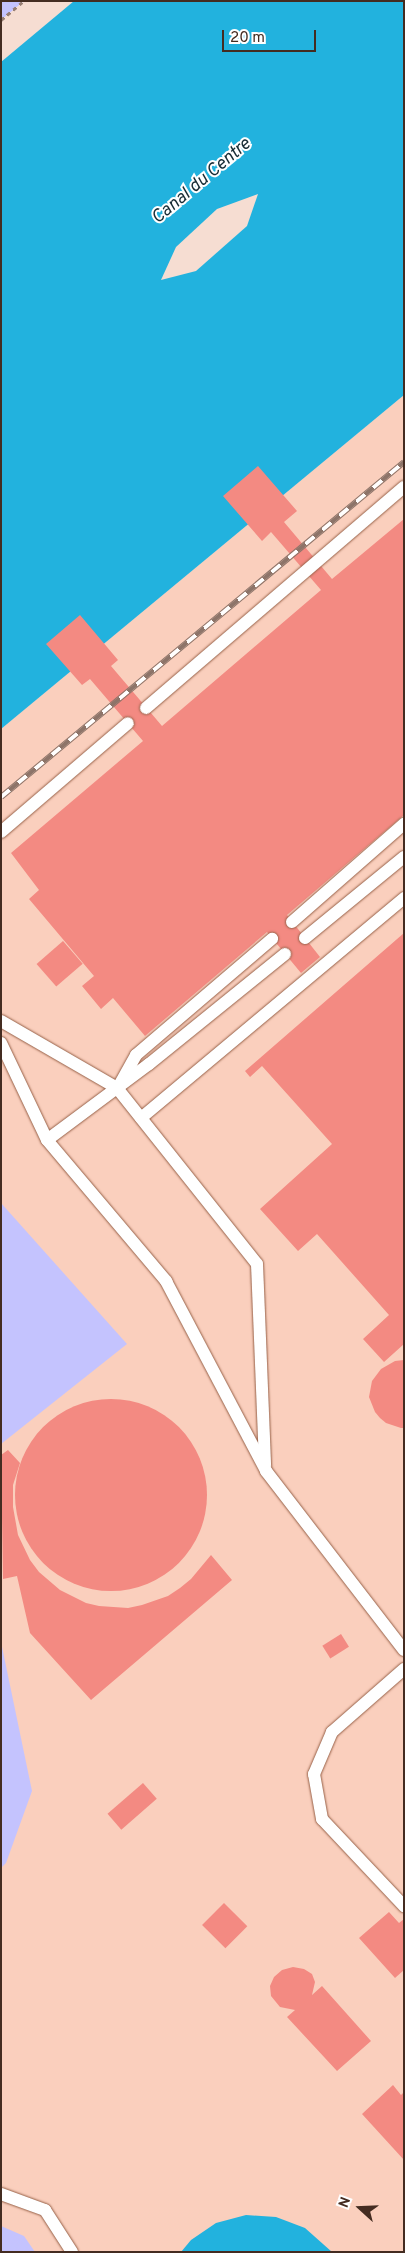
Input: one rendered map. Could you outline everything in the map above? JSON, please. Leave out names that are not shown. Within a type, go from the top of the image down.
[{"type":"lane","points":[[146,708],[404,487]]},
{"type":"lane","points":[[1,832],[128,723]]},
{"type":"lane","points":[[292,922],[404,824]]},
{"type":"lane","points":[[305,938],[404,857]]},
{"type":"lane","points":[[141,1118],[404,898]]},
{"type":"lane","points":[[118,1088],[136,1055],[272,939]]},
{"type":"lane","points":[[47,1140],[118,1088],[285,954]]},
{"type":"lane","points":[[1,1021],[118,1088],[257,1264],[266,1471]]},
{"type":"lane","points":[[1,1044],[47,1140],[166,1281],[266,1471],[404,1650]]},
{"type":"lane","points":[[404,1669],[332,1732],[314,1774],[322,1818],[404,1906]]},
{"type":"lane","points":[[1,2194],[44,2210],[72,2252]]},
{"type":"path","points":[[1,20],[24,1]]},
{"type":"shaded area","points":[[1,1],[24,1],[1,20]]},
{"type":"shaded area","points":[[404,395],[404,2252],[1,2252],[1,729]]},
{"type":"shaded area","points":[[1,1203],[127,1344],[1,1444]]},
{"type":"shaded area","points":[[1,1642],[32,1791],[6,1863],[1,1868]]},
{"type":"shaded area","points":[[1,2226],[24,2236],[35,2252],[1,2252]]},
{"type":"water","name":"Canal du Centre","points":[[74,1],[404,1],[404,395],[1,729],[1,62]]},
{"type":"water","points":[[246,2215],[276,2217],[305,2228],[332,2252],[181,2252],[191,2240],[216,2223]]},
{"type":"pier","points":[[258,194],[247,226],[196,271],[161,280],[176,247],[217,209]]},
{"type":"building","points":[[258,466],[297,511],[284,522],[332,579],[404,519],[404,815],[287,915],[320,957],[301,973],[267,932],[145,1036],[113,998],[101,1009],[82,986],[94,976],[29,899],[39,890],[11,853],[143,741],[90,679],[82,685],[46,644],[80,615],[118,660],[111,666],[162,726],[321,590],[271,532],[262,541],[223,496]]},
{"type":"building","points":[[404,933],[404,1344],[384,1362],[363,1339],[389,1315],[317,1234],[298,1251],[260,1209],[332,1144],[262,1066],[250,1077],[245,1071]]},
{"type":"building","points":[[63,941],[83,964],[56,987],[37,964]]},
{"type":"building","points":[[404,1360],[404,1428],[401,1428],[386,1423],[380,1418],[375,1412],[369,1397],[372,1381],[381,1369],[395,1361]]},
{"type":"building","points":[[102,1399],[120,1399],[148,1406],[164,1415],[179,1427],[191,1442],[200,1458],[207,1486],[207,1504],[200,1532],[191,1548],[179,1563],[164,1575],[148,1584],[120,1591],[102,1591],[83,1587],[66,1580],[50,1569],[37,1556],[26,1540],[19,1523],[15,1504],[15,1486],[19,1467],[26,1450],[37,1434],[50,1421],[66,1410],[83,1403]]},
{"type":"building","points":[[8,1450],[20,1463],[13,1485],[13,1507],[18,1535],[30,1560],[39,1572],[60,1590],[86,1603],[99,1606],[128,1608],[142,1605],[168,1596],[180,1588],[191,1579],[211,1555],[232,1580],[91,1700],[30,1633],[17,1576],[3,1579],[1,1455]]},
{"type":"building","points":[[341,1634],[349,1647],[330,1658],[322,1646]]},
{"type":"building","points":[[143,1783],[157,1799],[121,1830],[108,1814]]},
{"type":"building","points":[[224,1903],[247,1926],[225,1948],[202,1925]]},
{"type":"building","points":[[389,1912],[399,1923],[404,1919],[404,1970],[395,1978],[359,1938]]},
{"type":"building","points":[[293,1967],[304,1969],[312,1974],[315,1982],[312,1995],[322,1986],[371,2041],[337,2071],[287,2017],[295,2010],[280,2007],[271,1996],[270,1986],[274,1977],[282,1970]]},
{"type":"building","points":[[393,2085],[401,2095],[404,2092],[404,2160],[362,2114]]},
{"type":"railway","points":[[1,797],[404,462]]}]
